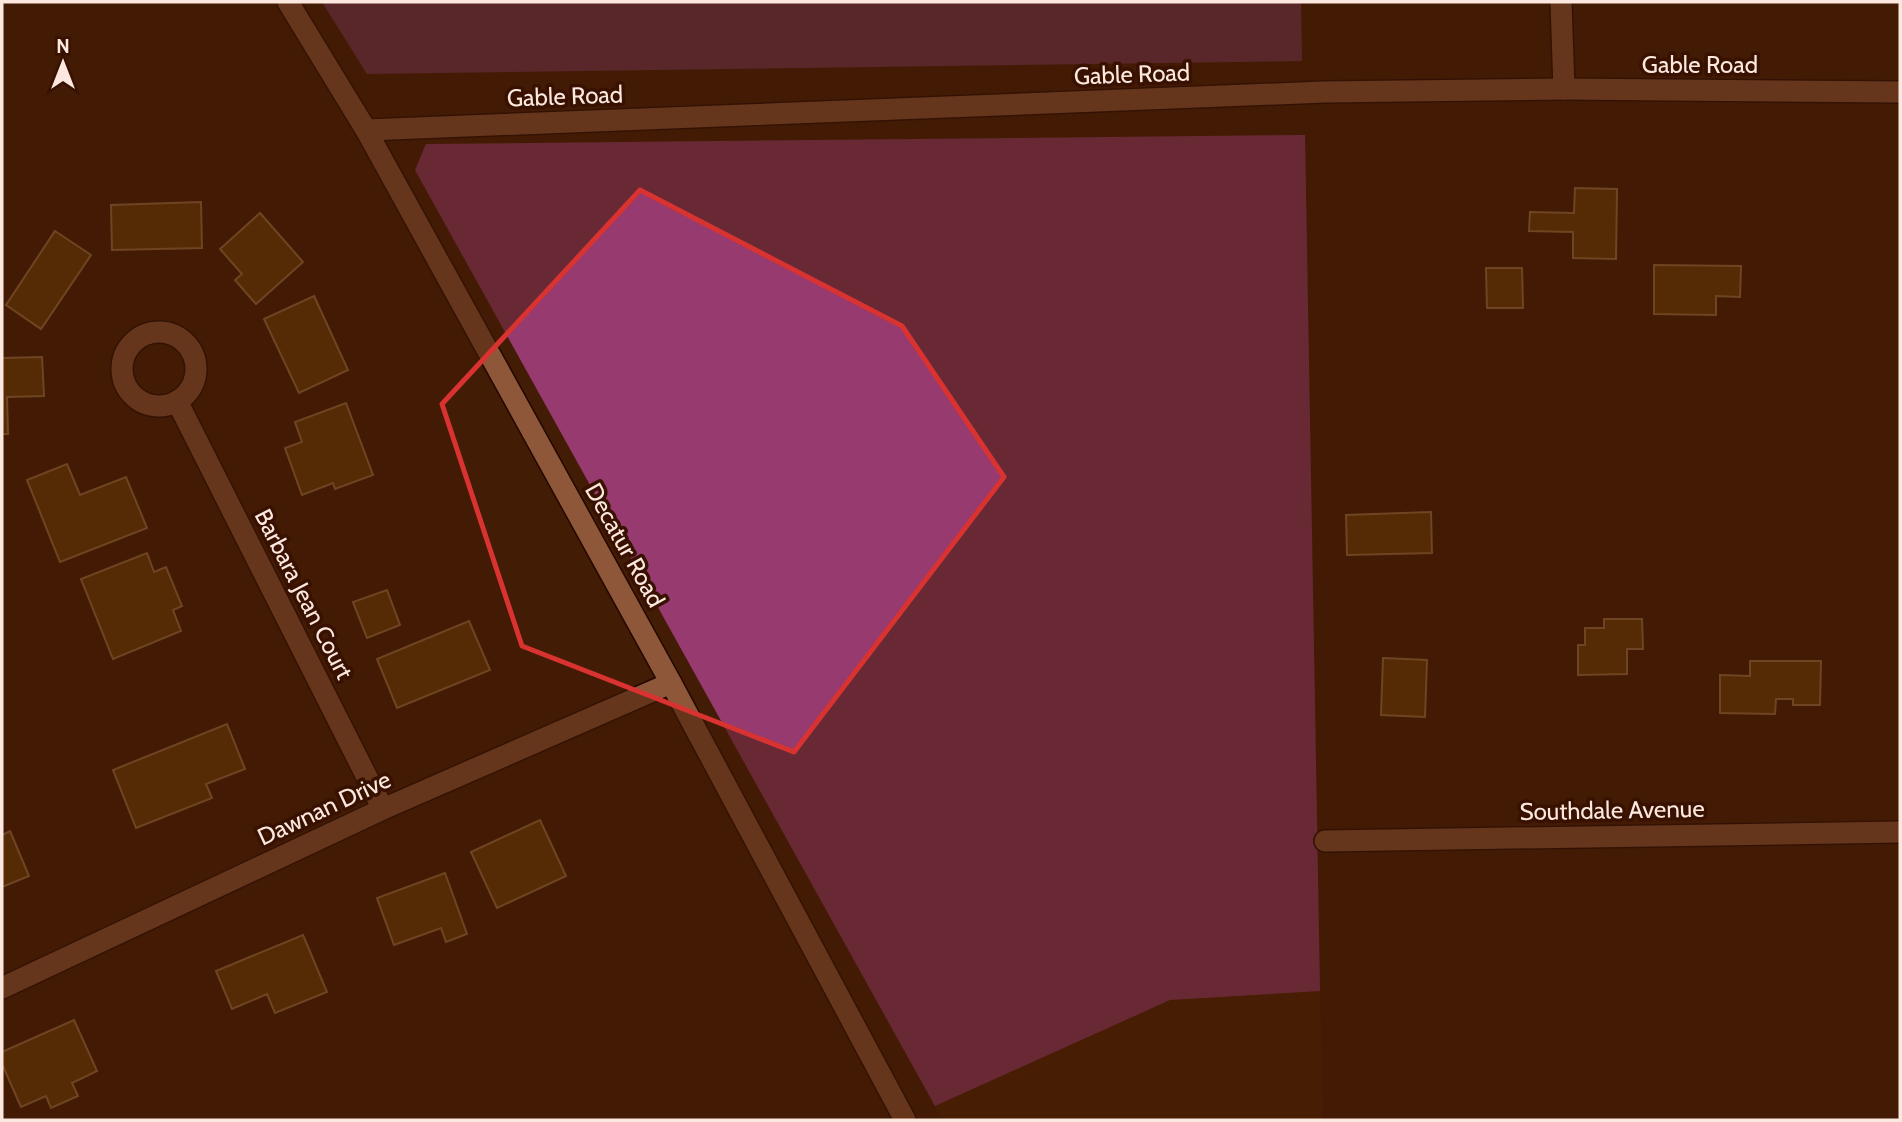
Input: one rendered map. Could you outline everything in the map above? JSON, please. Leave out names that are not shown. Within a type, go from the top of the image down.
[{"type":"street","name":"Decatur Road","points":[[288,2],[366,130],[671,683],[905,1120]]},
{"type":"street","points":[[1561,2],[1564,89]]},
{"type":"street","name":"Gable Road","points":[[366,130],[1324,92],[1564,89],[1900,92]]},
{"type":"street","name":"Barbara Jean Court","points":[[177,401],[383,809]]},
{"type":"street","name":"Dawnan Drive","points":[[2,988],[383,809],[671,683]]},
{"type":"street","name":"Southdale Avenue","points":[[1325,841],[1900,832]]},
{"type":"highlighted area","points":[[640,190],[902,326],[1004,477],[794,752],[522,646],[442,404]]},
{"type":"shaded area","points":[[322,2],[1301,2],[1302,61],[367,74]]},
{"type":"shaded area","points":[[1305,135],[1320,991],[1170,1000],[935,1106],[415,170],[426,144]]},
{"type":"shaded area","points":[[1320,991],[1323,1120],[943,1120],[935,1106],[1170,1000]]},
{"type":"building","points":[[1575,188],[1617,189],[1616,259],[1573,258],[1573,232],[1529,231],[1530,212],[1574,213]]},
{"type":"building","points":[[201,202],[202,248],[112,250],[111,205]]},
{"type":"building","points":[[260,213],[303,262],[256,304],[235,280],[242,274],[220,249]]},
{"type":"building","points":[[55,231],[91,255],[41,329],[6,305]]},
{"type":"building","points":[[1654,265],[1741,266],[1740,297],[1716,296],[1716,315],[1654,314]]},
{"type":"building","points":[[1486,268],[1522,268],[1523,308],[1487,308]]},
{"type":"building","points":[[314,296],[348,370],[299,393],[264,319]]},
{"type":"building","points":[[42,357],[44,396],[7,397],[8,434],[2,434],[2,358]]},
{"type":"building","points":[[346,403],[373,475],[335,489],[333,483],[302,495],[285,448],[302,442],[295,422]]},
{"type":"building","points":[[67,464],[80,495],[126,477],[147,528],[60,562],[27,480]]},
{"type":"building","points":[[1431,512],[1432,553],[1347,555],[1346,515]]},
{"type":"building","points":[[147,553],[154,572],[166,567],[182,606],[173,610],[181,631],[113,659],[81,579]]},
{"type":"building","points":[[387,590],[400,625],[367,638],[353,602]]},
{"type":"building","points":[[1604,619],[1642,619],[1643,649],[1627,649],[1627,674],[1578,675],[1578,645],[1585,645],[1585,628],[1604,628]]},
{"type":"building","points":[[469,621],[490,670],[397,708],[377,659]]},
{"type":"building","points":[[1383,658],[1427,660],[1425,717],[1381,715]]},
{"type":"building","points":[[1750,661],[1821,661],[1820,705],[1793,705],[1793,699],[1776,699],[1775,714],[1720,713],[1720,675],[1750,676]]},
{"type":"building","points":[[227,724],[245,769],[206,784],[212,798],[136,828],[113,770]]},
{"type":"building","points":[[540,820],[566,876],[497,908],[471,852]]},
{"type":"building","points":[[10,831],[29,876],[2,887],[2,835]]},
{"type":"building","points":[[445,873],[467,934],[446,942],[441,928],[394,945],[377,898]]},
{"type":"building","points":[[303,935],[327,992],[275,1013],[267,994],[232,1009],[216,971]]},
{"type":"building","points":[[74,1020],[97,1071],[72,1083],[78,1096],[51,1108],[46,1096],[21,1107],[2,1064],[2,1052]]}]
